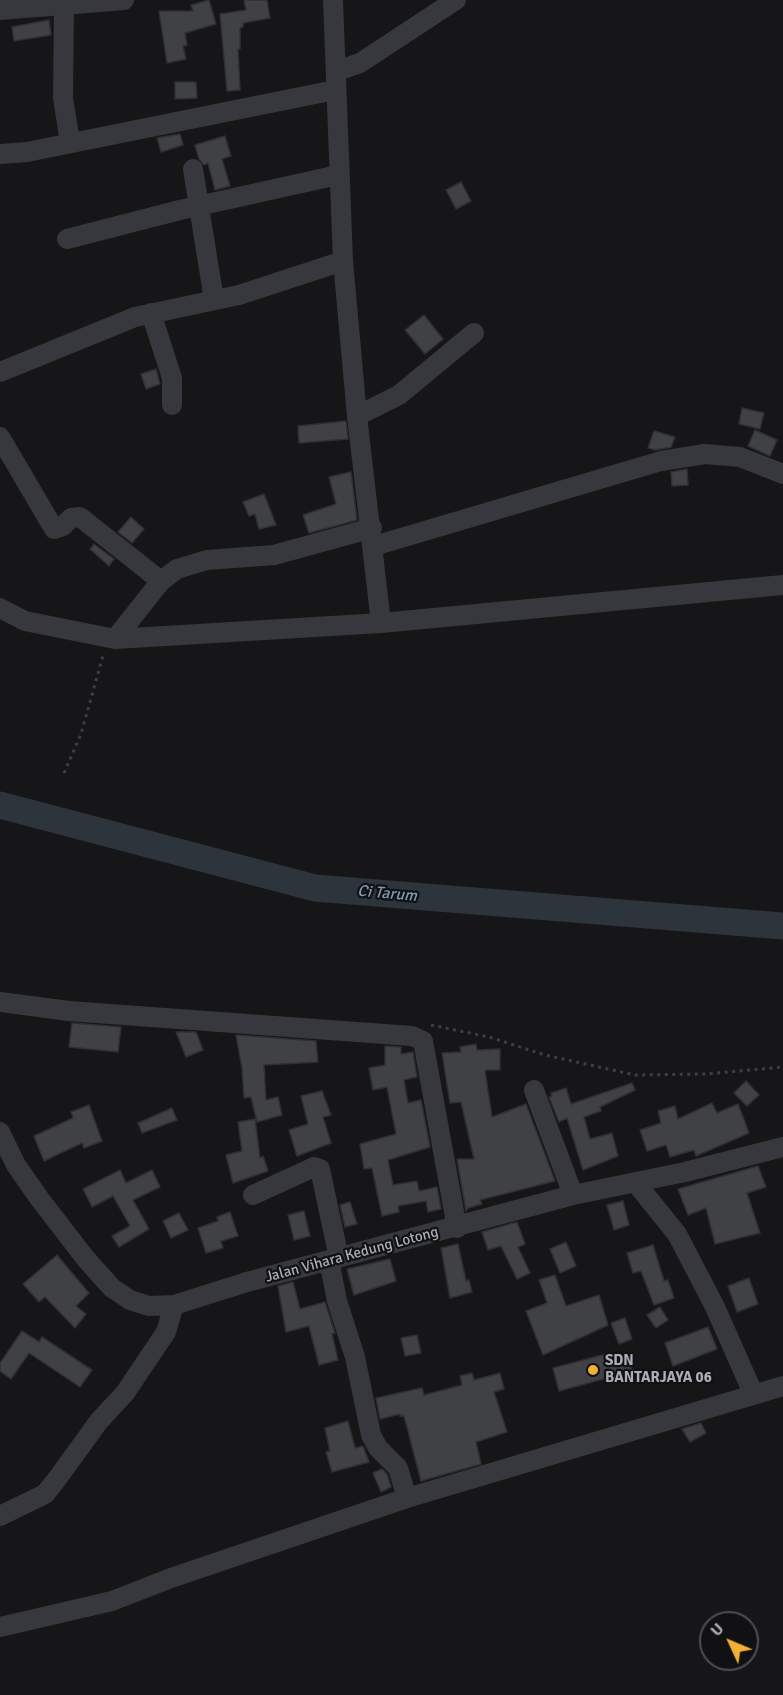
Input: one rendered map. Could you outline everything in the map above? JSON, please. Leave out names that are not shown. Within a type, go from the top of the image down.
[{"type":"street","points":[[0,10],[124,0]]},
{"type":"street","points":[[333,0],[343,261],[357,417],[373,537],[381,623]]},
{"type":"street","points":[[0,154],[27,152],[336,81],[456,0]]},
{"type":"street","points":[[64,5],[66,34],[63,98],[70,142]]},
{"type":"street","points":[[192,169],[200,205],[214,300]]},
{"type":"street","points":[[67,239],[200,205],[338,175]]},
{"type":"street","points":[[0,372],[151,313],[239,296],[343,261]]},
{"type":"street","points":[[151,313],[172,378],[172,405]]},
{"type":"street","points":[[357,417],[399,395],[474,333]]},
{"type":"street","points":[[0,437],[54,529],[63,526],[71,518],[80,517],[161,581]]},
{"type":"street","points":[[112,638],[161,581],[177,569],[207,560],[274,555],[373,537],[661,461],[705,454],[740,457],[783,474]]},
{"type":"street","points":[[0,608],[25,621],[112,638],[381,623],[783,585]]},
{"type":"street","points":[[0,1002],[69,1011],[412,1036],[423,1041],[457,1228]]},
{"type":"street","points":[[534,1090],[573,1194]]},
{"type":"street","name":"Jalan Vihara Kedung Lotong","points":[[1,1137],[16,1165],[86,1259],[112,1288],[130,1300],[149,1306],[174,1305],[573,1194],[783,1147]]},
{"type":"street","points":[[253,1195],[314,1167],[320,1169],[334,1259],[337,1301],[355,1357],[370,1435],[378,1448],[398,1468],[407,1498]]},
{"type":"street","points":[[634,1182],[677,1234],[715,1307],[753,1394]]},
{"type":"street","points":[[0,1516],[45,1494],[99,1422],[131,1384],[166,1332],[174,1305]]},
{"type":"street","points":[[0,1627],[112,1601],[171,1578],[407,1498],[783,1386]]},
{"type":"path","points":[[64,772],[81,734],[112,638]]},
{"type":"building","points":[[209,0],[216,24],[185,33],[187,45],[183,46],[186,59],[167,63],[159,11],[193,11],[191,5]]},
{"type":"building","points":[[244,0],[267,0],[270,18],[243,23],[243,27],[240,28],[240,49],[238,49],[240,90],[227,91],[220,14],[246,10]]},
{"type":"building","points":[[49,20],[51,35],[14,41],[12,27]]},
{"type":"building","points":[[175,82],[196,82],[197,98],[175,99]]},
{"type":"building","points":[[180,134],[183,145],[161,152],[157,138]]},
{"type":"building","points":[[225,136],[231,156],[222,159],[230,186],[215,190],[208,163],[204,165],[199,159],[195,145]]},
{"type":"building","points":[[461,182],[471,201],[456,209],[446,190]]},
{"type":"building","points":[[424,315],[443,339],[425,354],[405,330]]},
{"type":"building","points":[[156,369],[160,384],[146,389],[141,374]]},
{"type":"building","points":[[742,408],[764,413],[760,429],[739,424]]},
{"type":"building","points":[[346,421],[348,439],[299,443],[298,426]]},
{"type":"building","points":[[755,430],[777,440],[770,456],[748,446]]},
{"type":"building","points":[[654,431],[675,437],[671,447],[655,450],[648,448]]},
{"type":"building","points":[[687,469],[688,485],[672,486],[671,472]]},
{"type":"building","points":[[351,472],[357,520],[309,533],[303,515],[336,504],[329,477]]},
{"type":"building","points":[[264,494],[276,525],[259,529],[255,514],[249,516],[243,502]]},
{"type":"building","points":[[131,517],[144,529],[132,543],[118,532]]},
{"type":"building","points":[[94,544],[114,559],[109,566],[90,549]]},
{"type":"building","points":[[72,1023],[121,1027],[118,1052],[69,1047]]},
{"type":"building","points":[[176,1032],[196,1032],[203,1050],[186,1057]]},
{"type":"building","points":[[236,1035],[316,1041],[318,1062],[264,1065],[266,1100],[278,1097],[282,1115],[257,1122],[251,1097],[244,1098]]},
{"type":"building","points":[[476,1044],[477,1050],[500,1049],[500,1070],[485,1070],[492,1117],[526,1104],[555,1181],[480,1200],[482,1204],[468,1208],[466,1211],[457,1159],[474,1159],[461,1102],[450,1103],[442,1053],[461,1052],[460,1047]]},
{"type":"building","points":[[385,1046],[401,1047],[401,1054],[413,1052],[417,1077],[404,1080],[408,1103],[421,1100],[430,1147],[388,1160],[393,1185],[417,1181],[419,1191],[437,1187],[441,1209],[428,1212],[426,1201],[398,1206],[399,1212],[382,1216],[372,1168],[364,1169],[360,1144],[396,1134],[387,1087],[373,1090],[369,1068],[385,1065]]},
{"type":"building","points":[[746,1081],[759,1095],[747,1106],[734,1093]]},
{"type":"building","points":[[632,1083],[635,1090],[600,1107],[601,1111],[584,1117],[590,1139],[612,1133],[618,1156],[583,1170],[567,1118],[559,1122],[549,1097],[552,1096],[551,1093],[566,1088],[571,1104]]},
{"type":"building","points":[[322,1091],[331,1115],[323,1117],[331,1143],[297,1156],[289,1130],[308,1124],[301,1096]]},
{"type":"building","points":[[712,1103],[717,1113],[738,1104],[749,1133],[696,1156],[694,1150],[670,1157],[666,1145],[647,1151],[640,1130],[661,1123],[658,1111],[675,1106],[678,1119]]},
{"type":"building","points":[[89,1105],[102,1141],[84,1148],[82,1143],[44,1161],[34,1136],[73,1118],[71,1112]]},
{"type":"building","points":[[172,1108],[177,1120],[142,1133],[138,1123]]},
{"type":"building","points":[[255,1119],[260,1158],[263,1156],[268,1171],[233,1183],[226,1155],[242,1151],[238,1122]]},
{"type":"building","points":[[758,1166],[766,1187],[747,1193],[760,1233],[715,1244],[706,1208],[688,1215],[678,1189]]},
{"type":"building","points":[[120,1170],[126,1183],[152,1170],[160,1187],[133,1200],[149,1229],[119,1247],[112,1236],[130,1226],[113,1196],[92,1207],[83,1189]]},
{"type":"building","points":[[623,1201],[629,1225],[614,1230],[607,1205]]},
{"type":"building","points":[[350,1202],[357,1224],[345,1227],[340,1205]]},
{"type":"building","points":[[304,1211],[310,1236],[294,1240],[288,1215]]},
{"type":"building","points":[[230,1212],[238,1236],[221,1241],[223,1248],[206,1253],[198,1228],[218,1221],[217,1217]]},
{"type":"building","points":[[179,1213],[188,1230],[171,1238],[163,1221]]},
{"type":"building","points":[[517,1222],[525,1244],[518,1247],[530,1273],[517,1279],[501,1246],[488,1250],[482,1232]]},
{"type":"building","points":[[566,1242],[576,1266],[560,1273],[550,1249]]},
{"type":"building","points":[[458,1244],[466,1281],[469,1280],[472,1292],[450,1298],[441,1248]]},
{"type":"building","points":[[653,1245],[664,1281],[668,1280],[674,1298],[654,1305],[641,1271],[633,1273],[627,1253]]},
{"type":"building","points":[[57,1255],[89,1293],[76,1306],[86,1314],[75,1328],[45,1297],[39,1302],[23,1284]]},
{"type":"building","points":[[390,1259],[396,1281],[354,1295],[347,1269]]},
{"type":"building","points":[[555,1275],[566,1306],[599,1295],[608,1325],[543,1355],[526,1311],[547,1303],[539,1280]]},
{"type":"building","points":[[749,1278],[758,1304],[737,1312],[728,1286]]},
{"type":"building","points":[[293,1282],[300,1309],[325,1302],[335,1333],[332,1334],[338,1360],[319,1365],[309,1326],[286,1332],[278,1286]]},
{"type":"building","points":[[660,1307],[668,1320],[656,1328],[647,1315]]},
{"type":"building","points":[[625,1318],[632,1339],[619,1344],[611,1323]]},
{"type":"building","points":[[708,1327],[717,1349],[673,1366],[665,1343]]},
{"type":"building","points":[[22,1331],[39,1342],[42,1337],[92,1370],[80,1387],[29,1353],[11,1379],[0,1371],[0,1363]]},
{"type":"building","points":[[417,1335],[421,1353],[405,1356],[401,1338]]},
{"type":"building","name":"SDN BANTARJAYA 06","points":[[606,1354],[611,1364],[629,1357],[633,1371],[559,1391],[553,1368]]},
{"type":"building","points":[[472,1373],[474,1380],[500,1373],[504,1389],[494,1392],[507,1432],[476,1442],[481,1464],[421,1481],[404,1416],[400,1414],[380,1419],[376,1398],[422,1388],[424,1395],[462,1385],[460,1376]]},
{"type":"building","points":[[348,1421],[355,1448],[363,1446],[369,1462],[332,1472],[326,1452],[330,1451],[325,1428]]},
{"type":"building","points":[[701,1423],[706,1433],[690,1442],[682,1429]]},
{"type":"building","points":[[382,1469],[387,1474],[391,1487],[381,1492],[373,1473]]},
{"type":"waterway","name":"Ci Tarum","points":[[0,805],[315,888],[783,926]]},
{"type":"place","name":"SDN BANTARJAYA 06","points":[[593,1370]]}]
